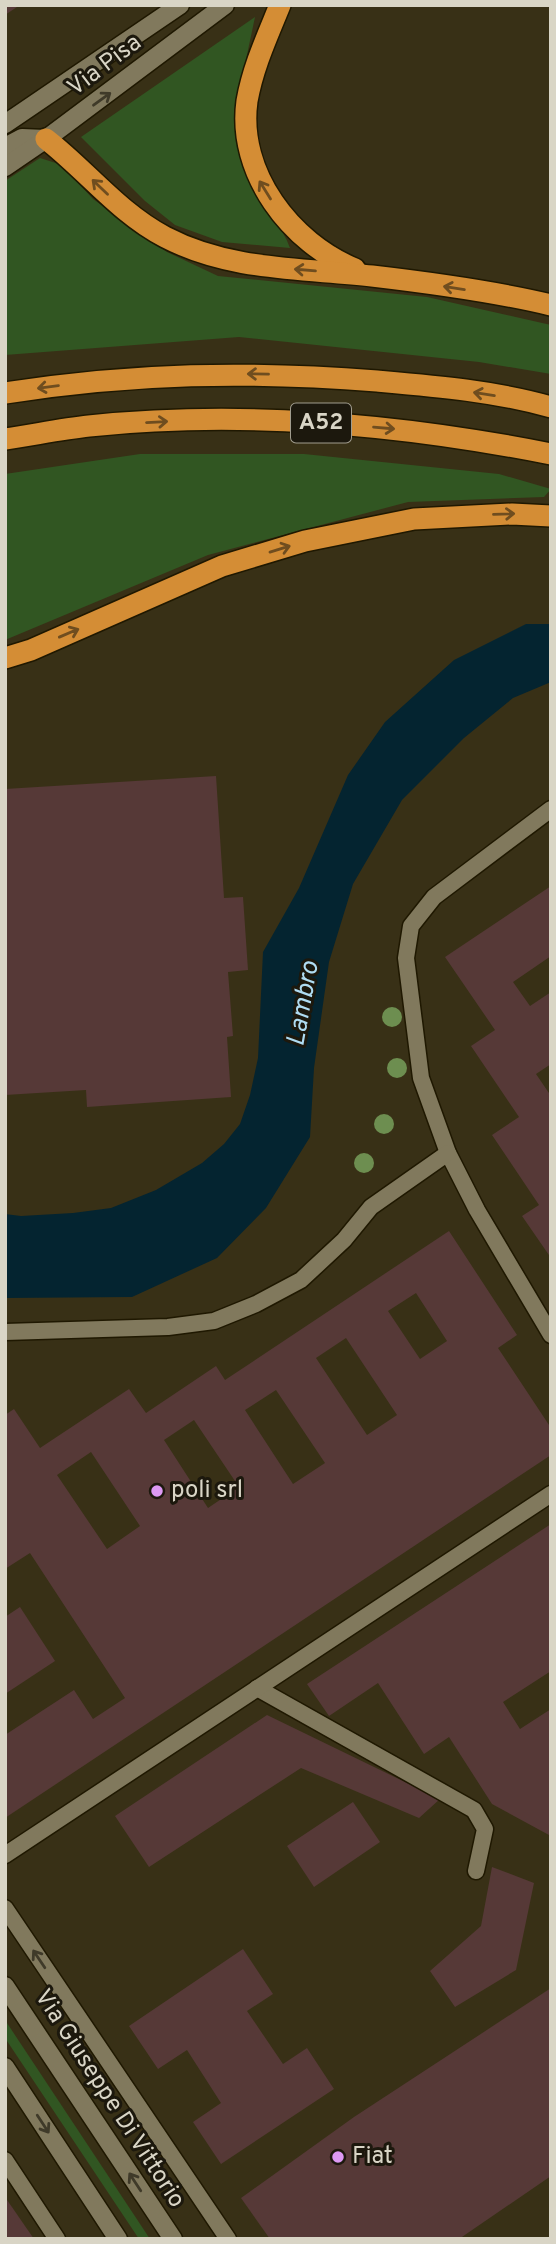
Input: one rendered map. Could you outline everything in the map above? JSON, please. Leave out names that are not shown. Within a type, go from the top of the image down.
[{"type":"highway","points":[[280,5],[254,71],[247,104],[248,143],[258,179],[279,211],[309,242],[337,261],[373,276]]},
{"type":"highway","points":[[46,139],[70,158],[127,213],[164,237],[201,253],[250,265],[373,276],[522,298],[551,305]]},
{"type":"highway","name":"A52","points":[[5,393],[148,376],[262,374],[425,385],[551,407]]},
{"type":"highway","name":"A52","points":[[5,439],[89,426],[194,420],[255,420],[409,430],[477,439],[551,454]]},
{"type":"highway","points":[[5,658],[43,645],[222,566],[305,541],[414,519],[512,514],[551,516]]},
{"type":"street","name":"Via Pisa","points":[[5,124],[180,5]]},
{"type":"street","name":"Via Pisa","points":[[5,167],[225,5]]},
{"type":"street","points":[[5,147],[22,138],[46,139]]},
{"type":"street","name":"Via Giuseppe Di Vittorio","points":[[5,1986],[173,2239]]},
{"type":"street","points":[[5,2067],[118,2239]]},
{"type":"lane","points":[[551,809],[434,897],[411,926],[406,958],[421,1078],[447,1153],[477,1210],[551,1335]]},
{"type":"lane","points":[[5,1332],[168,1327],[225,1317],[301,1280],[344,1240],[371,1207],[447,1153]]},
{"type":"lane","points":[[5,1855],[551,1494]]},
{"type":"lane","points":[[257,1689],[474,1810],[485,1829],[476,1871]]},
{"type":"lane","points":[[5,1908],[228,2239]]},
{"type":"lane","points":[[5,2160],[57,2239]]},
{"type":"green space","points":[[255,17],[240,99],[239,139],[242,160],[252,189],[281,230],[290,248],[222,242],[175,225],[145,201],[81,137]]},
{"type":"green space","points":[[40,158],[62,165],[93,199],[167,252],[218,276],[427,297],[551,325],[551,374],[479,362],[239,337],[5,355],[5,181]]},
{"type":"green space","points":[[140,454],[304,454],[499,474],[551,489],[544,497],[408,502],[208,555],[5,640],[5,474]]},
{"type":"green space","points":[[5,2020],[150,2239],[139,2239],[5,2038]]},
{"type":"water","name":"Lambro","points":[[526,624],[551,624],[551,682],[513,698],[464,738],[402,800],[353,884],[329,962],[314,1068],[310,1137],[266,1208],[217,1258],[132,1297],[5,1298],[5,1214],[21,1216],[111,1208],[156,1190],[202,1163],[224,1144],[240,1124],[258,1058],[263,952],[299,888],[348,775],[385,722],[454,660]]},
{"type":"building","points":[[5,5],[20,5],[5,15]]},
{"type":"building","points":[[216,776],[224,898],[243,897],[248,970],[228,972],[233,1036],[227,1037],[231,1097],[87,1107],[86,1090],[5,1095],[5,789]]},
{"type":"building","points":[[551,886],[551,956],[513,982],[530,1006],[551,992],[551,1064],[536,1074],[551,1096],[551,1258],[522,1216],[539,1205],[492,1135],[519,1117],[471,1046],[495,1030],[445,957]]},
{"type":"building","points":[[449,1231],[517,1335],[498,1348],[551,1428],[551,1455],[5,1818],[5,1735],[74,1690],[93,1719],[125,1698],[30,1553],[5,1569],[5,1415],[14,1409],[40,1448],[129,1389],[146,1413],[216,1366],[225,1380]],"holes":[[[416,1293],[447,1341],[420,1359],[388,1311]],[[346,1338],[397,1415],[367,1435],[316,1358]],[[276,1390],[325,1463],[293,1484],[245,1410]],[[194,1420],[239,1487],[208,1508],[164,1440]],[[91,1452],[140,1526],[107,1549],[57,1475]]]},
{"type":"building","points":[[551,1524],[551,1671],[503,1702],[520,1729],[551,1709],[549,1835],[492,1804],[449,1737],[424,1754],[378,1683],[329,1716],[307,1684]]},
{"type":"building","points":[[20,1607],[55,1661],[5,1694],[5,1617]]},
{"type":"building","points":[[267,1715],[440,1799],[419,1818],[301,1768],[149,1867],[115,1816]]},
{"type":"building","points":[[353,1802],[380,1842],[314,1887],[287,1846]]},
{"type":"building","points":[[492,1867],[534,1883],[516,1970],[455,2007],[430,1971],[481,1926]]},
{"type":"building","points":[[243,1949],[273,1994],[247,2011],[283,2064],[307,2048],[334,2089],[221,2164],[193,2122],[221,2103],[187,2050],[158,2069],[129,2026]]},
{"type":"building","points":[[551,1988],[551,2176],[459,2239],[270,2239],[241,2198],[354,2117]]},
{"type":"building","points":[[5,2197],[34,2239],[5,2239]]},
{"type":"place","name":"poli srl","points":[[157,1491]]},
{"type":"place","name":"Fiat","points":[[338,2157]]}]
